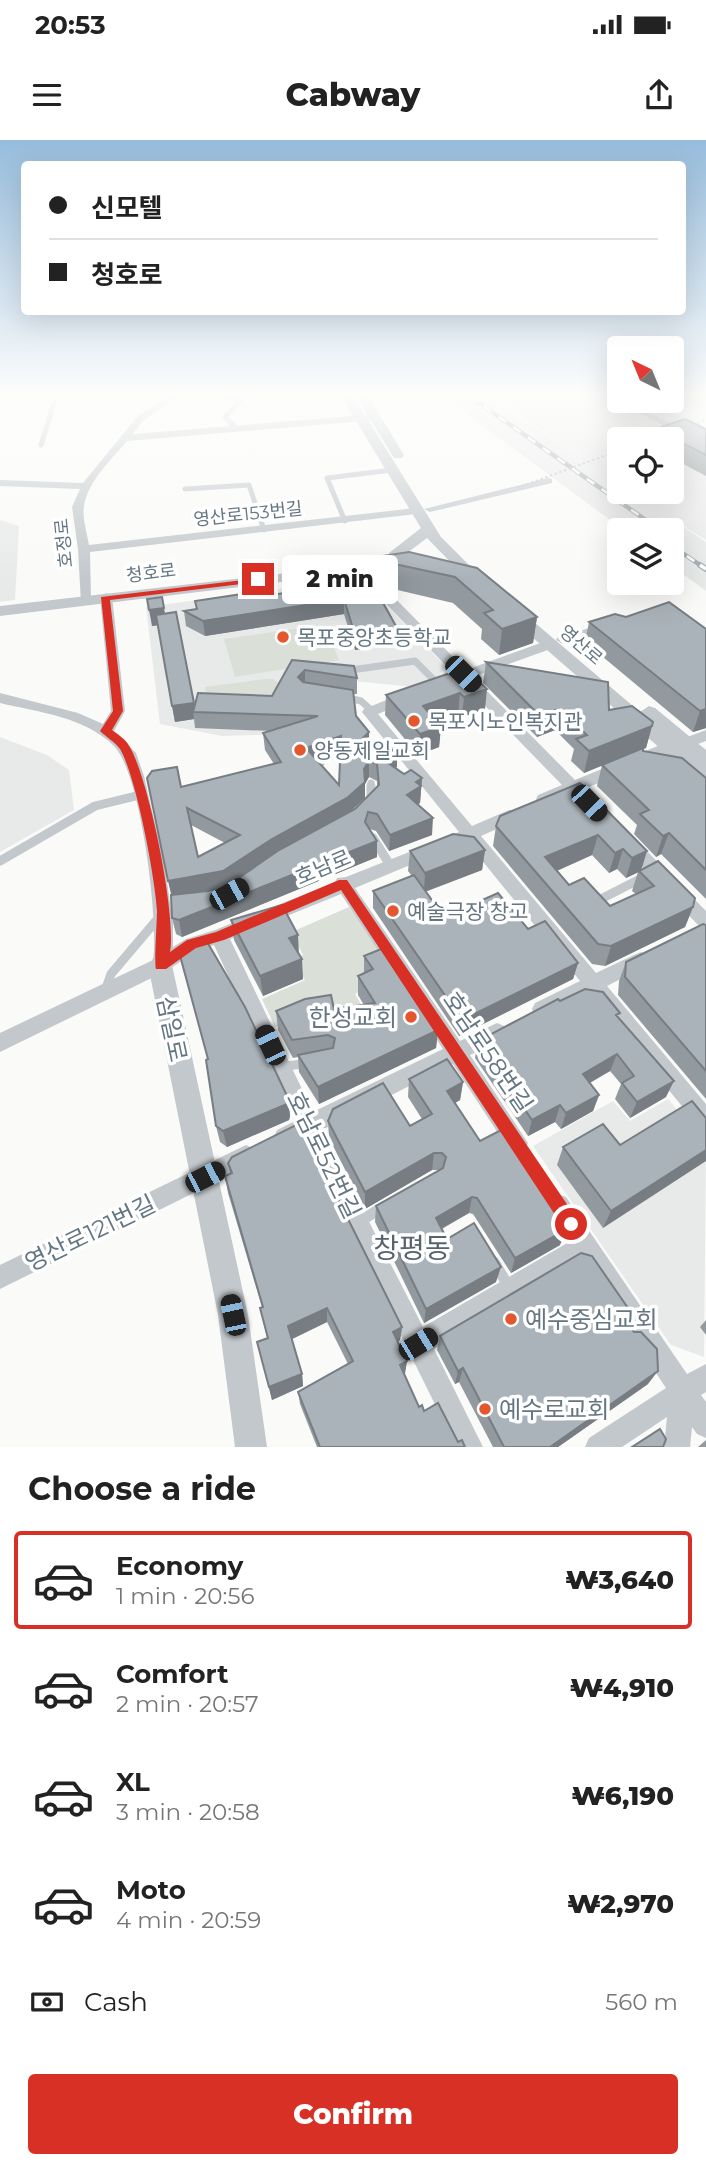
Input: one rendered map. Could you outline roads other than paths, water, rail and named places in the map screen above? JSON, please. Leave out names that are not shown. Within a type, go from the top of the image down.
[{"type":"street","name":"호정로","points":[[85,600],[84,549],[78,507],[87,486],[109,457]]},
{"type":"street","name":"영산로","points":[[384,457],[454,552]]},
{"type":"street","name":"영산로","points":[[396,457],[423,510],[429,529],[495,591],[678,745],[706,777]]},
{"type":"street","name":"영산로153번길","points":[[84,549],[423,510],[548,481]]},
{"type":"street","points":[[0,483],[87,486]]},
{"type":"street","points":[[418,570],[393,561],[429,529]]},
{"type":"street","name":"청호로","points":[[307,574],[336,564],[393,561],[454,552]]},
{"type":"street","name":"청호로","points":[[0,611],[360,570],[393,561]]},
{"type":"street","points":[[360,570],[591,805]]},
{"type":"street","points":[[455,578],[495,591]]},
{"type":"street","points":[[106,597],[118,711],[106,731]]},
{"type":"street","points":[[623,623],[557,642],[370,709],[469,836],[706,1121]]},
{"type":"street","name":"영산로","points":[[557,642],[612,697],[678,745],[706,760]]},
{"type":"street","points":[[463,674],[500,677]]},
{"type":"street","points":[[587,693],[612,697]]},
{"type":"street","name":"삼일로","points":[[0,698],[78,719],[106,731],[123,745],[131,757],[167,908],[160,971],[233,1315],[251,1447]]},
{"type":"street","name":"호남로","points":[[0,1043],[161,965],[192,944],[219,936],[343,883],[469,836],[573,786],[706,735]]},
{"type":"street","points":[[384,755],[407,758]]},
{"type":"street","points":[[619,833],[656,871],[702,927]]},
{"type":"street","name":"호남로58번길","points":[[343,883],[529,1161]]},
{"type":"street","name":"호남로52번길","points":[[219,936],[308,1125],[470,1447]]},
{"type":"street","name":"영산로121번길","points":[[0,1277],[657,951]]},
{"type":"street","points":[[543,1182],[706,1425]]},
{"type":"street","points":[[418,1344],[585,1246]]},
{"type":"street","points":[[598,1447],[706,1377]]},
{"type":"street","points":[[677,1447],[683,1391]]},
{"type":"lane","points":[[345,521],[327,478],[392,470]]},
{"type":"lane","points":[[185,489],[249,485],[264,530]]},
{"type":"lane","points":[[351,670],[415,661],[429,690]]},
{"type":"lane","points":[[332,695],[361,701],[370,709]]},
{"type":"lane","points":[[366,806],[372,801],[371,783]]},
{"type":"lane","points":[[0,861],[79,814],[96,806],[140,795]]},
{"type":"lane","points":[[371,835],[390,865]]},
{"type":"lane","points":[[595,902],[656,871]]},
{"type":"lane","points":[[105,992],[111,974],[146,929],[167,908]]},
{"type":"lane","points":[[280,1066],[317,1061]]},
{"type":"lane","points":[[357,1223],[402,1196]]},
{"type":"lane","points":[[491,1255],[511,1289]]},
{"type":"railway","points":[[556,457],[643,518]]},
{"type":"railway","points":[[684,554],[703,567]]},
{"type":"place","name":"목포중앙초등학교","points":[[283,637]]},
{"type":"place","name":"목포시노인복지관","points":[[414,721]]},
{"type":"place","name":"양동제일교회","points":[[300,750]]},
{"type":"place","name":"예술극장 창고","points":[[393,911]]},
{"type":"place","name":"한성교회","points":[[411,1017]]},
{"type":"place","name":"예수중심교회","points":[[511,1319]]},
{"type":"place","name":"예수로교회","points":[[485,1409]]},
{"type":"district","name":"창평동","points":[[412,1248]]}]
